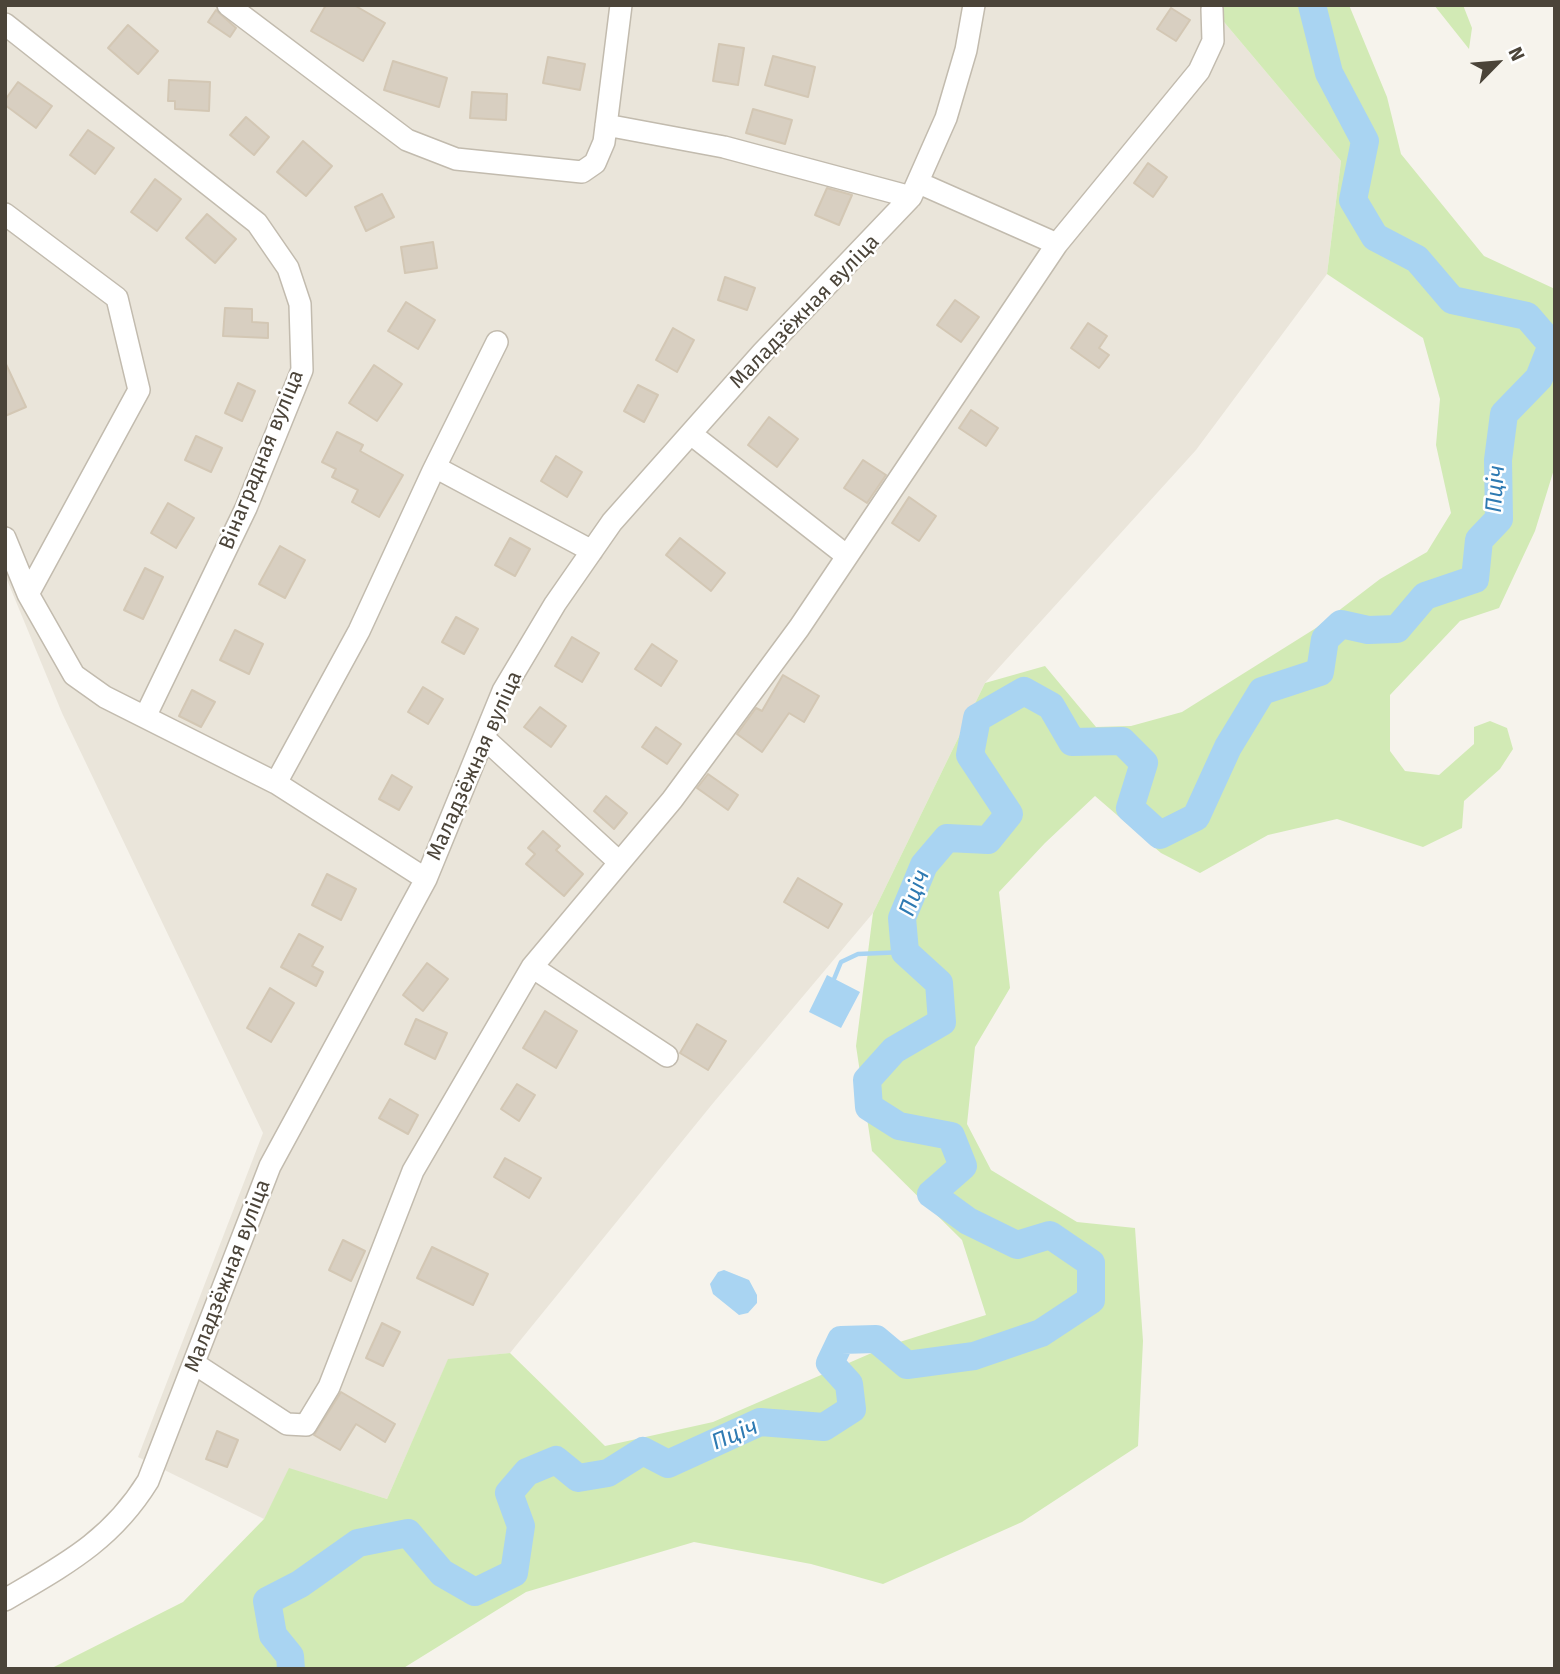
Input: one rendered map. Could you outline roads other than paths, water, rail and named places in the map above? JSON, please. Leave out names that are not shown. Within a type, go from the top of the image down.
[{"type":"street","points":[[228,5],[407,140],[456,159],[582,172],[595,163],[604,142],[621,5]]},
{"type":"street","name":"Маладзёжная вуліца","points":[[5,1600],[76,1558],[111,1530],[136,1501],[160,1455],[270,1166],[426,879],[503,691],[555,604],[612,522],[915,190],[946,118],[966,50],[974,5]]},
{"type":"street","points":[[195,1364],[287,1424],[306,1425],[329,1387],[413,1171],[532,967],[680,789],[799,628],[1056,244],[1199,71],[1213,41],[1212,9]]},
{"type":"street","name":"Вінаградная вуліца","points":[[5,24],[257,223],[288,268],[300,303],[302,370],[246,508],[145,717]]},
{"type":"street","points":[[606,125],[724,147],[915,190],[1056,244]]},
{"type":"street","points":[[5,214],[117,298],[139,390],[28,594]]},
{"type":"street","points":[[276,783],[359,631],[497,342]]},
{"type":"street","points":[[691,434],[847,556]]},
{"type":"street","points":[[435,467],[592,551]]},
{"type":"street","points":[[5,538],[28,594],[74,675],[105,697],[276,783],[426,879]]},
{"type":"street","points":[[484,738],[619,862]]},
{"type":"street","points":[[532,967],[667,1056]]},
{"type":"water","points":[[827,975],[860,992],[841,1028],[809,1012]]},
{"type":"water","points":[[724,1270],[749,1280],[757,1295],[757,1303],[748,1313],[739,1315],[713,1294],[710,1284],[718,1272]]},
{"type":"waterway","name":"Пціч","points":[[291,1669],[290,1656],[273,1635],[267,1601],[300,1584],[358,1543],[408,1533],[442,1573],[475,1592],[514,1573],[521,1526],[509,1493],[527,1472],[556,1460],[578,1478],[608,1473],[643,1451],[668,1464],[760,1422],[824,1427],[852,1409],[849,1384],[830,1363],[841,1340],[876,1339],[907,1365],[974,1356],[1041,1333],[1091,1300],[1091,1263],[1050,1235],[1017,1245],[968,1221],[931,1194],[963,1166],[951,1136],[899,1126],[869,1107],[867,1080],[894,1050],[942,1022],[939,983],[905,952],[902,918],[924,865],[947,838],[988,840],[1009,814],[970,755],[977,718],[1024,691],[1051,706],[1072,742],[1122,741],[1144,763],[1130,808],[1160,835],[1196,817],[1228,747],[1262,691],[1320,672],[1325,639],[1341,624],[1368,630],[1397,629],[1425,596],[1475,579],[1479,540],[1499,519],[1498,460],[1504,414],[1539,378],[1552,345],[1527,316],[1452,300],[1417,259],[1375,237],[1353,200],[1365,141],[1329,73],[1312,5]]},
{"type":"waterway","points":[[834,979],[841,962],[858,954],[905,952]]}]
